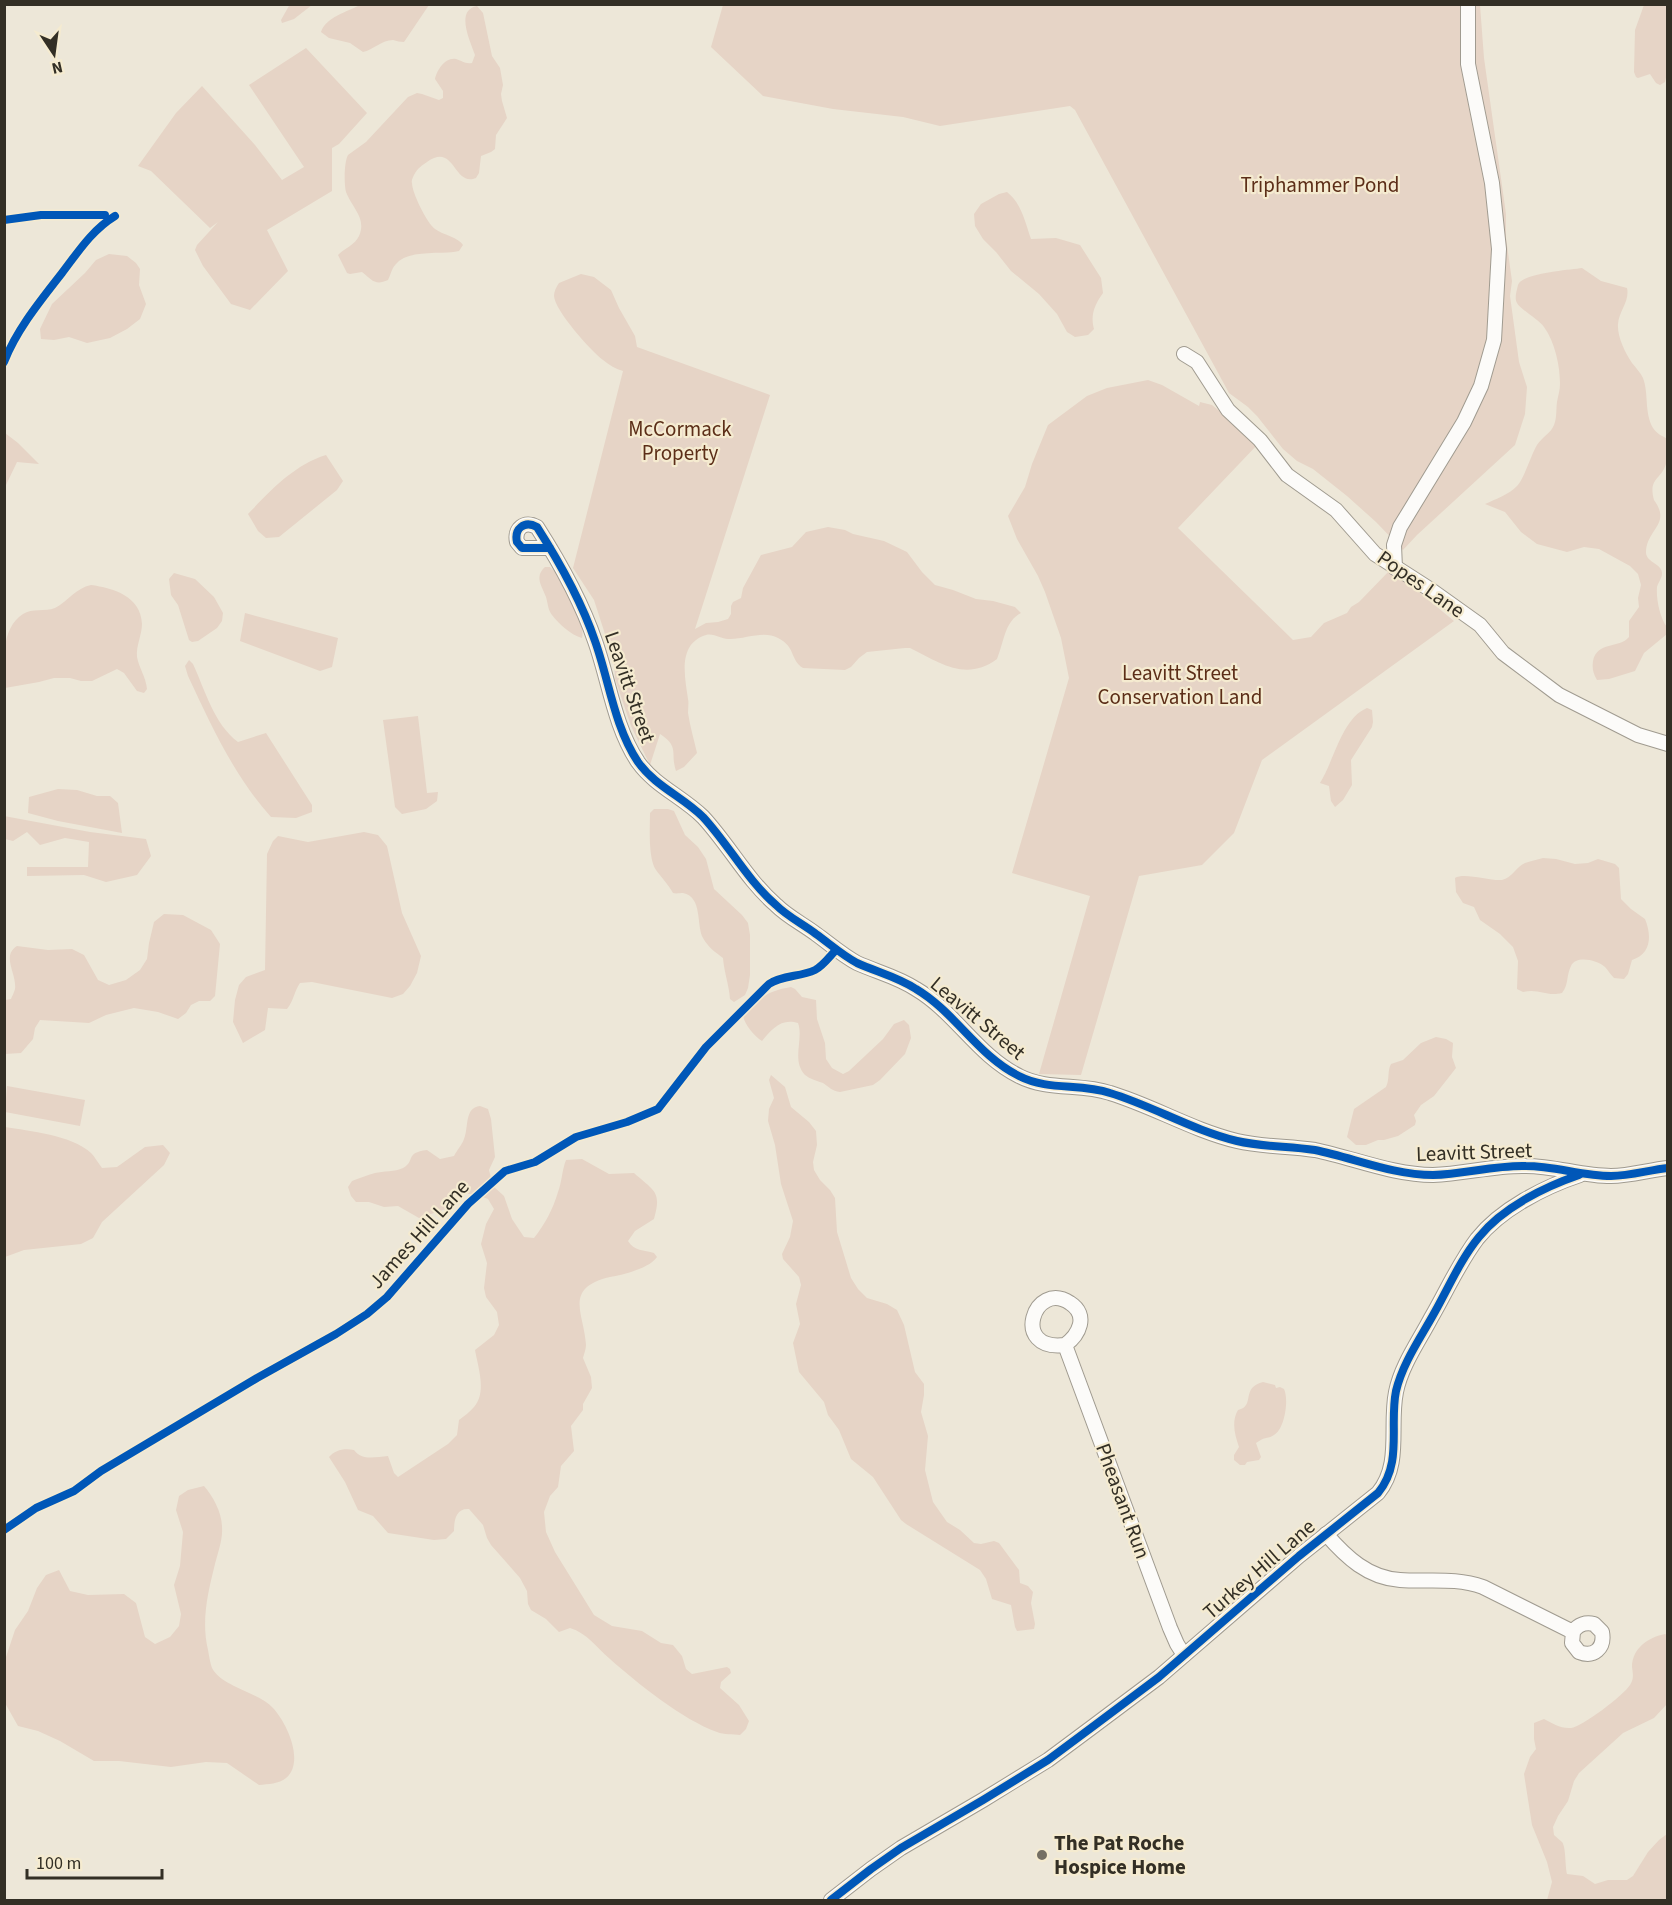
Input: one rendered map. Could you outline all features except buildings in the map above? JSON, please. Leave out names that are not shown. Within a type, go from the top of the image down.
[{"type":"street","points":[[1395,568],[1394,545],[1400,527],[1464,422],[1481,386],[1494,340],[1499,249],[1492,183],[1468,64],[1468,4]]},
{"type":"street","name":"Popes Lane","points":[[1184,354],[1197,362],[1228,410],[1260,440],[1287,475],[1336,510],[1375,554],[1480,625],[1503,653],[1559,695],[1638,735],[1668,744]]},
{"type":"street","name":"Leavitt Street","points":[[550,548],[569,579],[584,611],[599,651],[622,729],[636,759],[644,770],[653,780],[702,817],[746,873],[778,908],[845,956],[917,989],[983,1050],[1014,1073],[1041,1084],[1104,1091],[1133,1100],[1181,1121],[1234,1140],[1250,1144],[1312,1150],[1404,1172],[1432,1175],[1508,1167],[1547,1168],[1613,1176],[1668,1168]]},
{"type":"street","points":[[1547,1168],[1551,1185]]},
{"type":"street","name":"Turkey Hill Lane","points":[[831,1900],[876,1864],[1060,1752],[1128,1701],[1378,1493],[1388,1478],[1391,1468],[1398,1384],[1421,1337],[1473,1245],[1485,1230],[1507,1212],[1551,1185],[1582,1174]]},
{"type":"street","name":"Pheasant Run","points":[[1065,1345],[1170,1628],[1184,1655]]},
{"type":"street","points":[[1326,1534],[1353,1562],[1381,1576],[1400,1580],[1468,1581],[1573,1632]]},
{"type":"green space","points":[[290,4],[312,5],[294,19],[282,23],[281,20]]},
{"type":"green space","points":[[360,5],[429,5],[404,42],[389,40],[363,52],[350,43],[329,38],[321,32],[327,22]]},
{"type":"green space","name":"Triphammer Pond","points":[[723,5],[1480,5],[1484,58],[1506,214],[1506,238],[1512,281],[1510,296],[1519,362],[1527,387],[1525,414],[1515,445],[1403,550],[1347,496],[1283,449],[1257,416],[1229,393],[1075,110],[1070,106],[940,126],[903,117],[833,109],[763,96],[711,47]]},
{"type":"green space","points":[[1644,5],[1667,5],[1667,73],[1665,82],[1660,85],[1650,74],[1638,78],[1634,72],[1635,30]]},
{"type":"green space","points":[[477,6],[483,13],[492,56],[500,68],[503,85],[501,94],[507,118],[496,135],[495,149],[481,156],[479,173],[476,178],[468,179],[449,161],[443,157],[436,157],[420,167],[412,181],[417,200],[432,226],[463,245],[459,251],[418,254],[403,259],[394,266],[388,280],[384,282],[374,281],[362,272],[347,273],[338,255],[357,239],[361,230],[360,218],[345,189],[345,168],[348,155],[366,142],[408,97],[417,93],[439,100],[443,98],[443,91],[435,79],[440,68],[452,59],[472,63],[475,55],[465,20],[470,9]]},
{"type":"green space","points":[[306,48],[367,113],[339,144],[332,148],[332,191],[267,230],[288,271],[250,310],[231,304],[203,266],[195,250],[218,222],[210,228],[151,171],[138,166],[176,113],[202,86],[255,145],[282,180],[304,167],[249,85]]},
{"type":"green space","points":[[1007,192],[1020,208],[1031,239],[1056,238],[1080,245],[1101,278],[1103,293],[1094,310],[1094,329],[1088,335],[1075,337],[1067,332],[1057,314],[1039,294],[1011,271],[983,239],[975,226],[974,214],[981,204]]},
{"type":"green space","points":[[109,254],[127,256],[140,269],[139,285],[146,304],[140,319],[110,338],[87,343],[69,337],[54,340],[41,339],[40,329],[52,304],[96,260]]},
{"type":"green space","points":[[1582,268],[1601,281],[1627,288],[1627,297],[1618,324],[1620,339],[1629,359],[1643,378],[1650,422],[1658,433],[1668,439],[1667,461],[1653,487],[1654,500],[1659,508],[1659,521],[1647,545],[1646,553],[1662,571],[1657,587],[1657,597],[1660,614],[1667,627],[1667,634],[1644,653],[1635,671],[1597,680],[1593,669],[1595,655],[1599,650],[1625,641],[1629,637],[1629,621],[1639,607],[1638,598],[1641,585],[1638,574],[1630,566],[1599,549],[1584,547],[1567,552],[1537,544],[1521,532],[1505,512],[1485,504],[1517,486],[1537,445],[1551,430],[1556,419],[1560,384],[1556,354],[1544,327],[1517,303],[1518,285],[1521,281],[1537,275]]},
{"type":"green space","name":"McCormack Property","points":[[581,274],[594,277],[611,290],[635,336],[637,347],[770,395],[695,629],[706,623],[728,619],[733,602],[741,598],[743,588],[761,555],[792,547],[806,532],[828,527],[884,541],[907,552],[935,585],[976,599],[1015,607],[1021,613],[1008,627],[997,659],[986,666],[964,670],[953,668],[910,648],[905,648],[867,652],[845,670],[803,668],[796,661],[788,645],[778,638],[760,635],[728,639],[706,635],[697,639],[691,646],[685,662],[688,713],[697,753],[684,767],[676,771],[672,747],[660,734],[650,765],[631,726],[615,679],[614,662],[594,600],[573,568],[623,371],[608,364],[590,348],[574,330],[556,303],[554,294],[559,283]]},
{"type":"green space","name":"Leavitt Street Conservation Land","points":[[1148,380],[1162,385],[1199,406],[1200,402],[1212,405],[1259,443],[1178,528],[1293,640],[1311,637],[1324,623],[1347,613],[1391,569],[1454,621],[1262,760],[1234,833],[1202,865],[1139,876],[1081,1075],[1039,1074],[1090,896],[1012,873],[1069,678],[1061,638],[1045,592],[1017,539],[1008,516],[1025,487],[1048,425],[1087,396],[1107,388]]},
{"type":"green space","points":[[5,433],[39,464],[17,462],[5,487]]},
{"type":"green space","points":[[326,455],[343,481],[337,490],[279,537],[266,538],[258,531],[248,514],[274,487],[293,472],[314,459]]},
{"type":"green space","points":[[545,567],[550,567],[560,577],[567,590],[579,617],[582,638],[566,629],[551,613],[539,578]]},
{"type":"green space","points":[[174,573],[195,579],[214,597],[223,613],[222,621],[217,628],[198,641],[189,640],[178,605],[171,595],[169,579]]},
{"type":"green space","points":[[91,585],[117,591],[137,607],[142,624],[137,657],[147,689],[144,693],[137,691],[124,673],[117,669],[92,681],[54,678],[5,688],[5,647],[10,628],[16,620],[27,612],[55,608],[81,589]]},
{"type":"green space","points":[[245,613],[338,638],[332,667],[320,671],[240,641]]},
{"type":"green space","points":[[189,660],[193,664],[216,716],[230,735],[238,742],[266,733],[312,805],[312,812],[296,818],[271,817],[258,801],[224,750],[205,713],[188,676],[185,666]]},
{"type":"green space","points":[[1367,708],[1372,710],[1372,727],[1351,760],[1352,785],[1343,800],[1335,807],[1331,801],[1329,786],[1320,783],[1345,730],[1358,713]]},
{"type":"green space","points":[[418,716],[427,793],[438,792],[437,801],[426,809],[402,814],[395,807],[383,720]]},
{"type":"green space","points":[[58,789],[110,796],[118,803],[122,833],[28,813],[29,797]]},
{"type":"green space","points":[[654,809],[674,811],[685,835],[698,847],[706,859],[714,889],[748,923],[750,975],[748,988],[745,995],[734,1002],[730,999],[723,958],[709,947],[703,938],[694,900],[683,893],[673,893],[653,865],[650,813]]},
{"type":"green space","points":[[4,816],[90,832],[146,839],[151,856],[137,875],[106,882],[84,875],[27,876],[27,867],[88,867],[89,842],[65,838],[40,845],[27,832],[13,841],[5,839]]},
{"type":"green space","points":[[364,832],[378,835],[387,846],[402,913],[421,956],[417,973],[410,986],[403,994],[392,998],[312,982],[300,983],[287,1009],[268,1008],[265,1030],[243,1043],[233,1022],[235,1000],[239,985],[246,977],[265,970],[267,854],[273,841],[278,836],[308,842]]},
{"type":"green space","points":[[1543,858],[1575,864],[1598,859],[1615,864],[1619,868],[1621,899],[1645,919],[1649,932],[1646,949],[1632,960],[1624,979],[1614,978],[1605,967],[1597,962],[1582,960],[1571,966],[1562,993],[1523,992],[1517,989],[1518,961],[1513,947],[1500,934],[1480,920],[1474,907],[1463,903],[1456,892],[1455,878],[1464,876],[1502,880],[1525,863]]},
{"type":"green space","points":[[164,914],[183,915],[211,930],[220,944],[215,996],[210,1001],[199,1001],[191,1005],[178,1019],[158,1012],[134,1008],[106,1015],[89,1023],[40,1020],[35,1028],[33,1039],[21,1053],[5,1054],[5,1000],[11,999],[15,989],[10,960],[12,950],[17,946],[48,950],[72,949],[84,955],[98,980],[109,985],[126,980],[140,970],[147,959],[154,922]]},
{"type":"green space","points":[[791,987],[802,997],[816,1000],[817,1019],[825,1043],[826,1059],[832,1068],[843,1074],[849,1071],[883,1039],[894,1024],[904,1020],[909,1025],[911,1038],[905,1054],[873,1085],[840,1092],[809,1078],[799,1063],[798,1023],[782,1023],[762,1041],[750,1030],[743,1015],[764,996]]},
{"type":"green space","points":[[1436,1037],[1453,1043],[1452,1057],[1456,1068],[1434,1096],[1421,1105],[1414,1115],[1415,1125],[1398,1136],[1366,1145],[1356,1145],[1347,1137],[1354,1109],[1386,1087],[1391,1064],[1403,1060],[1421,1043]]},
{"type":"green space","points":[[771,1075],[785,1087],[791,1107],[816,1131],[814,1170],[835,1198],[837,1232],[851,1278],[867,1298],[887,1304],[897,1310],[904,1325],[915,1372],[924,1384],[921,1412],[928,1436],[925,1470],[933,1502],[947,1522],[974,1543],[994,1541],[999,1543],[1019,1570],[1020,1583],[1028,1586],[1033,1592],[1031,1603],[1034,1629],[1017,1631],[1011,1605],[992,1599],[986,1579],[980,1570],[901,1520],[873,1477],[851,1459],[839,1430],[828,1415],[824,1402],[799,1372],[793,1343],[800,1324],[796,1304],[801,1285],[799,1277],[783,1259],[782,1254],[790,1237],[793,1221],[781,1184],[775,1145],[768,1121],[769,1109],[774,1098],[769,1080]]},
{"type":"green space","points":[[7,1086],[85,1100],[80,1126],[5,1112]]},
{"type":"green space","points":[[480,1106],[488,1109],[491,1119],[495,1157],[489,1170],[493,1186],[504,1196],[512,1219],[524,1237],[534,1238],[548,1216],[554,1204],[566,1160],[582,1159],[609,1174],[634,1173],[654,1192],[657,1203],[654,1219],[635,1231],[628,1241],[636,1248],[654,1253],[657,1257],[654,1261],[636,1270],[595,1282],[581,1295],[580,1312],[586,1345],[583,1358],[591,1377],[592,1388],[583,1404],[583,1410],[571,1426],[574,1451],[561,1466],[558,1487],[550,1496],[544,1512],[546,1532],[555,1552],[594,1615],[612,1626],[642,1631],[661,1643],[673,1645],[682,1656],[686,1669],[692,1674],[727,1667],[730,1669],[731,1673],[721,1682],[720,1688],[739,1705],[749,1721],[746,1729],[740,1735],[720,1733],[690,1719],[621,1669],[582,1633],[570,1628],[559,1632],[546,1619],[531,1610],[527,1591],[520,1578],[491,1545],[483,1525],[469,1509],[461,1510],[455,1519],[454,1531],[446,1539],[434,1540],[388,1533],[373,1516],[358,1510],[345,1482],[329,1457],[337,1451],[347,1449],[354,1450],[365,1457],[388,1456],[394,1473],[398,1477],[448,1444],[457,1435],[459,1420],[478,1401],[481,1387],[475,1350],[494,1335],[499,1325],[497,1312],[486,1297],[484,1288],[487,1263],[481,1244],[486,1224],[494,1209],[488,1199],[475,1194],[461,1194],[453,1198],[446,1209],[419,1218],[398,1206],[384,1207],[369,1202],[356,1202],[348,1187],[352,1181],[366,1176],[403,1168],[415,1153],[420,1151],[427,1150],[440,1159],[454,1156],[464,1139],[471,1110]]},
{"type":"green space","points":[[5,1127],[50,1135],[73,1142],[91,1153],[102,1168],[117,1167],[145,1147],[163,1145],[170,1153],[164,1165],[102,1222],[93,1238],[81,1244],[24,1250],[5,1257]]},
{"type":"green space","points":[[1263,1382],[1284,1389],[1285,1414],[1278,1432],[1256,1443],[1261,1457],[1259,1460],[1240,1465],[1234,1460],[1239,1447],[1234,1428],[1236,1415],[1238,1410],[1246,1405],[1252,1388]]},
{"type":"green space","points":[[204,1486],[216,1505],[222,1527],[205,1617],[211,1664],[217,1675],[224,1680],[266,1702],[284,1723],[292,1743],[294,1762],[286,1778],[277,1783],[259,1785],[227,1763],[206,1762],[171,1767],[119,1761],[94,1761],[60,1741],[38,1731],[18,1726],[5,1703],[5,1660],[15,1630],[28,1611],[37,1588],[46,1575],[59,1570],[70,1591],[88,1595],[124,1594],[136,1603],[145,1637],[155,1644],[170,1637],[179,1626],[181,1614],[174,1585],[180,1566],[183,1532],[176,1510],[179,1496],[188,1490]]},
{"type":"green space","points":[[1665,1634],[1668,1636],[1667,1704],[1654,1718],[1623,1733],[1579,1773],[1568,1801],[1553,1827],[1554,1835],[1563,1844],[1567,1874],[1583,1876],[1595,1884],[1608,1880],[1627,1880],[1633,1876],[1648,1852],[1667,1834],[1667,1900],[1547,1900],[1552,1882],[1547,1862],[1532,1825],[1524,1774],[1530,1757],[1536,1749],[1534,1723],[1544,1719],[1560,1727],[1571,1728],[1593,1717],[1630,1685],[1633,1679],[1633,1660],[1642,1644]]},
{"type":"cycle path","points":[[4,220],[41,215],[105,215]]},
{"type":"cycle path","points":[[4,362],[23,326],[46,294],[86,242],[115,216]]},
{"type":"cycle path","points":[[550,548],[522,548],[517,542],[517,533],[524,525],[537,527],[554,554],[583,611],[595,641],[623,733],[638,762],[645,770],[703,817],[756,885],[781,909],[852,960],[916,989],[943,1009],[991,1057],[1019,1076],[1041,1084],[1087,1088],[1110,1093],[1204,1131],[1237,1141],[1315,1150],[1403,1172],[1433,1175],[1526,1166],[1611,1176],[1668,1168]]},
{"type":"cycle path","name":"James Hill Lane","points":[[4,1530],[36,1508],[74,1491],[101,1471],[367,1314],[387,1297],[468,1204],[505,1171],[535,1162],[576,1137],[627,1122],[658,1109],[706,1047],[769,984],[815,970],[836,950]]},
{"type":"cycle path","points":[[831,1900],[901,1848],[1048,1760],[1159,1677],[1299,1556],[1378,1493],[1386,1481],[1393,1457],[1394,1404],[1402,1372],[1466,1256],[1479,1237],[1499,1217],[1538,1192],[1579,1175]]},
{"type":"place","name":"The Pat Roche Hospice Home","points":[[1042,1855]]}]
